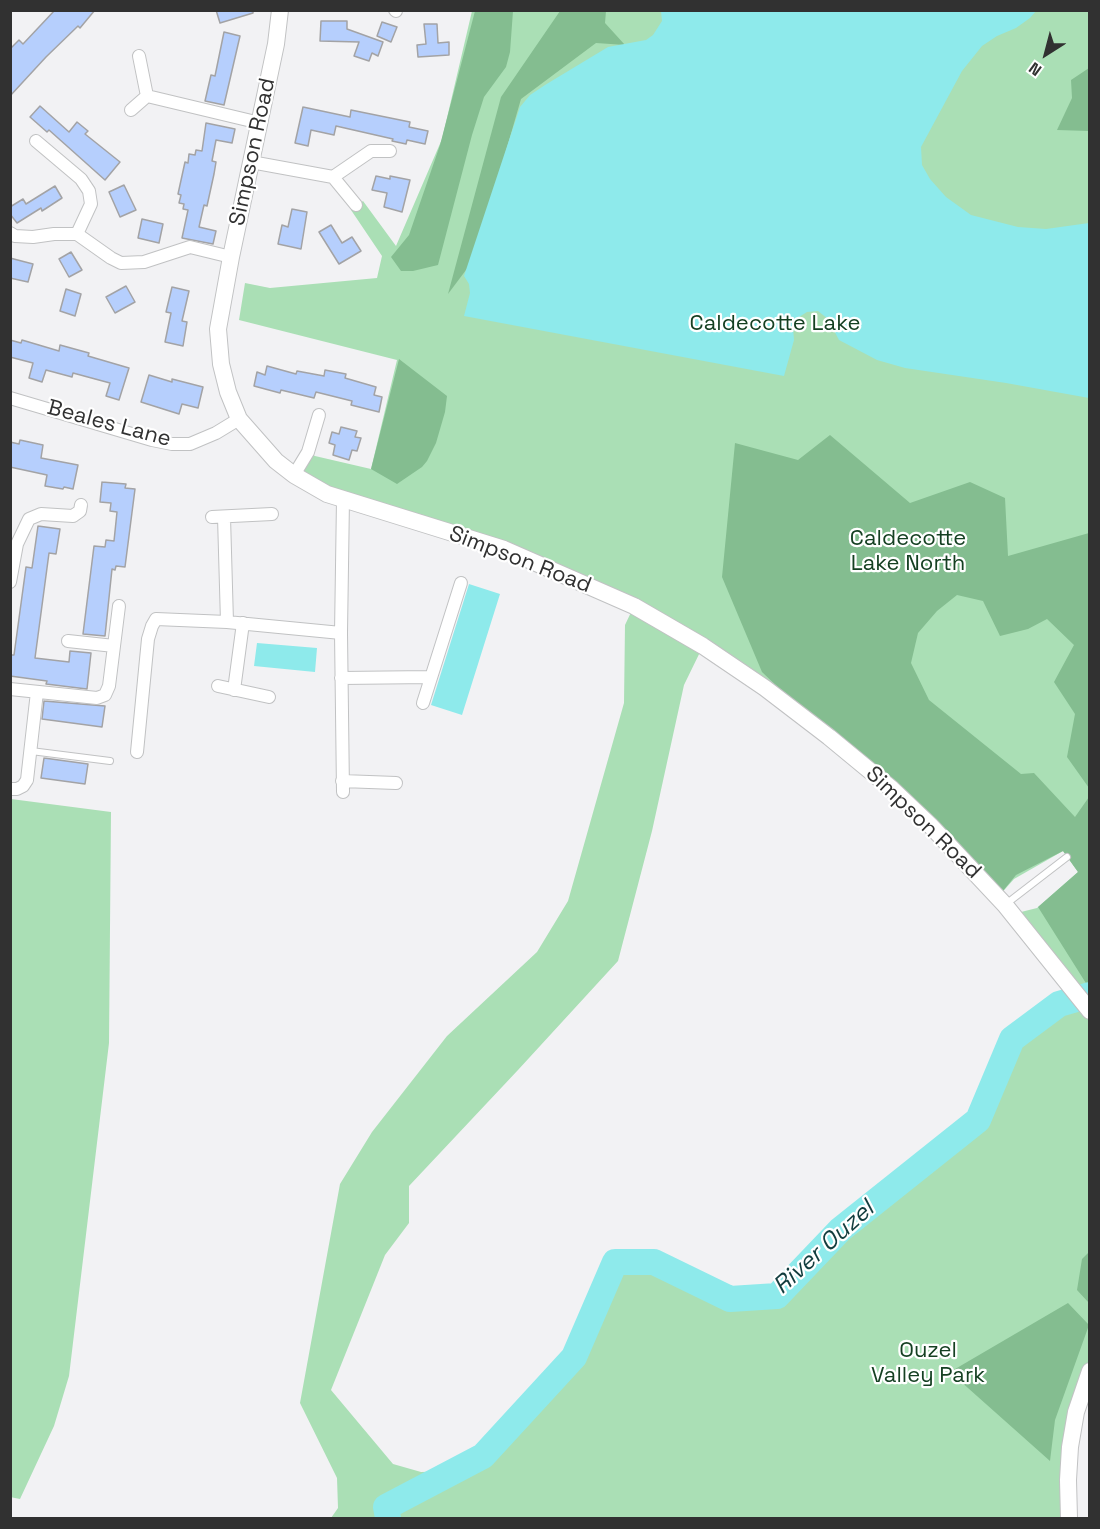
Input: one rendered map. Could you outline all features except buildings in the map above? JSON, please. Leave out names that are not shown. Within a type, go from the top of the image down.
[{"type":"street","name":"Simpson Road","points":[[280,10],[276,44],[218,328],[221,364],[228,392],[239,419],[276,461],[294,475],[327,494],[504,549],[634,606],[703,646],[765,688],[892,789],[1005,905],[1089,1011]]},
{"type":"street","points":[[139,56],[147,96]]},
{"type":"street","points":[[147,96],[260,123]]},
{"type":"street","points":[[131,110],[147,96]]},
{"type":"street","points":[[36,141],[81,179],[89,191],[91,204],[77,234]]},
{"type":"street","points":[[333,177],[370,151],[390,152]]},
{"type":"street","points":[[251,162],[333,177],[356,205]]},
{"type":"street","points":[[10,233],[15,236],[33,237],[77,234],[121,263],[144,262],[190,247],[231,257]]},
{"type":"street","name":"Beales Lane","points":[[10,398],[172,444],[190,444],[216,433],[239,419]]},
{"type":"street","points":[[294,475],[308,452],[319,415]]},
{"type":"street","points":[[343,499],[342,786],[396,783]]},
{"type":"street","points":[[10,582],[14,544],[26,524],[34,516],[73,516],[80,510],[81,505]]},
{"type":"street","points":[[228,622],[218,517],[272,514]]},
{"type":"street","points":[[423,703],[461,583]]},
{"type":"street","points":[[10,689],[101,698],[105,695],[109,686],[118,606]]},
{"type":"street","points":[[137,753],[148,639],[156,619],[243,623],[341,633]]},
{"type":"street","points":[[234,690],[243,623]]},
{"type":"street","points":[[68,641],[114,646]]},
{"type":"street","points":[[341,678],[431,677]]},
{"type":"street","points":[[218,686],[268,697]]},
{"type":"street","points":[[10,789],[23,786],[27,780],[37,692]]},
{"type":"street","points":[[1069,1518],[1070,1447],[1076,1412],[1089,1371]]},
{"type":"lane","points":[[31,751],[110,761]]},
{"type":"lane","points":[[1005,905],[1067,857]]},
{"type":"green space","name":"Caldecotte Lake","points":[[472,11],[1089,11],[1090,1371],[1085,1383],[1069,1518],[331,1518],[338,1508],[337,1478],[300,1403],[340,1184],[372,1132],[447,1036],[537,952],[568,901],[624,703],[625,625],[634,606],[294,475],[308,452],[315,456],[371,469],[397,360],[239,320],[245,283],[270,288],[377,278],[382,256],[351,210],[363,201],[396,246],[442,139]],"holes":[[[703,646],[930,825],[998,897],[1014,879],[1063,851],[1078,872],[1037,908],[1013,914],[1079,998],[1059,1004],[1012,1039],[978,1120],[840,1230],[777,1296],[730,1299],[654,1262],[615,1262],[574,1357],[483,1456],[454,1471],[421,1472],[393,1464],[331,1390],[385,1255],[409,1223],[409,1186],[618,961],[652,831],[684,685]]]},
{"type":"green space","points":[[475,11],[513,11],[510,52],[506,67],[484,97],[438,265],[413,271],[401,271],[391,257],[409,235],[440,145]]},
{"type":"green space","points":[[560,11],[606,11],[605,23],[625,45],[596,43],[521,99],[475,258],[448,294],[501,97]]},
{"type":"green space","points":[[1089,68],[1089,131],[1057,130],[1072,98],[1071,80]]},
{"type":"green space","points":[[399,359],[447,396],[436,443],[427,461],[397,484],[371,469]]},
{"type":"green space","name":"Caldecotte Lake North","points":[[830,435],[910,503],[970,482],[1005,498],[1008,556],[1089,533],[1089,788],[1067,757],[1075,714],[1054,682],[1074,645],[1047,619],[1028,629],[1000,636],[983,601],[957,595],[937,611],[918,633],[911,663],[929,700],[1021,774],[1034,773],[1075,817],[1089,797],[1089,988],[1038,907],[1078,872],[1063,851],[1016,875],[998,897],[762,672],[722,577],[735,443],[798,460]]},
{"type":"green space","points":[[11,799],[111,812],[109,1043],[69,1376],[54,1426],[20,1499],[10,1497]]},
{"type":"green space","points":[[1089,1252],[1089,1303],[1077,1290],[1082,1259]]},
{"type":"green space","points":[[1068,1303],[1089,1325],[1055,1420],[1050,1461],[950,1372]]},
{"type":"water","name":"Caldecotte Lake","points":[[661,11],[1036,11],[1016,28],[997,36],[982,46],[962,71],[921,147],[922,165],[930,179],[946,197],[971,215],[1018,227],[1046,229],[1089,223],[1089,398],[905,368],[877,360],[839,340],[828,319],[818,311],[807,312],[799,317],[793,328],[794,340],[784,376],[464,316],[470,293],[469,284],[464,276],[520,107],[530,95],[608,47],[646,40],[653,35],[662,21]]},
{"type":"water","points":[[469,584],[500,594],[462,715],[431,705]]},
{"type":"water","points":[[257,643],[317,648],[315,672],[254,666]]},
{"type":"waterway","name":"River Ouzel","points":[[388,1518],[386,1507],[483,1456],[574,1357],[615,1262],[654,1262],[730,1299],[777,1296],[840,1230],[978,1120],[1012,1039],[1059,1004],[1090,995]]},
{"type":"park label","name":"Ouzel Valley Park","points":[[928,1364]]}]
